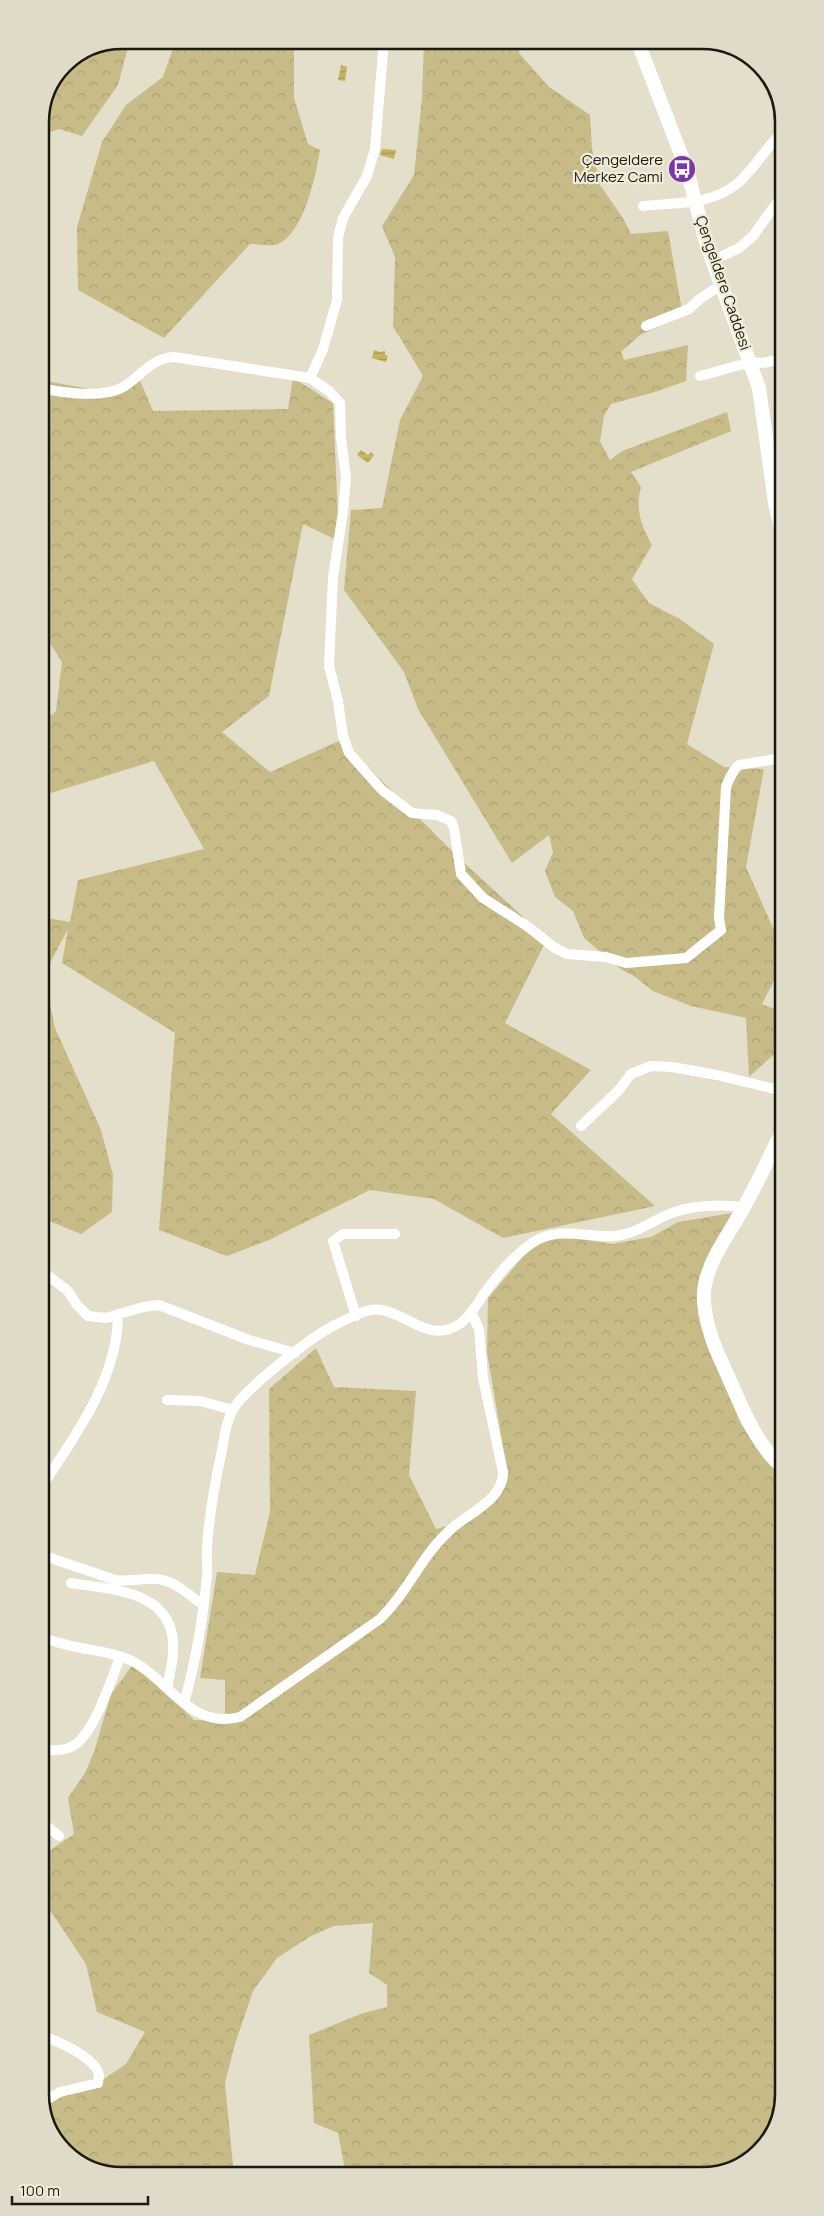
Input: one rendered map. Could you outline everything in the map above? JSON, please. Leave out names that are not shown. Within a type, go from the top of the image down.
[{"type":"main road","name":"Çengeldere Caddesi","points":[[640,49],[687,170],[712,261],[751,362],[763,408],[775,484]]},
{"type":"main road","points":[[775,1146],[711,1266],[705,1285],[704,1302],[714,1344],[748,1422],[775,1461]]},
{"type":"street","points":[[310,378],[323,349],[337,300],[338,238],[343,218],[367,176],[375,149],[383,49]]},
{"type":"street","points":[[643,206],[696,202],[717,197],[739,182],[775,140]]},
{"type":"street","points":[[712,261],[739,248],[753,236],[775,205]]},
{"type":"street","points":[[646,326],[689,309],[700,298],[722,286]]},
{"type":"street","points":[[49,390],[61,393],[90,394],[114,390],[124,387],[163,358],[174,357],[310,378],[329,391],[340,403],[341,438],[346,477],[343,512],[333,577],[329,666],[338,701],[343,736],[349,753],[382,790],[412,812],[437,815],[451,821],[454,828],[461,874],[483,898],[527,926],[555,948],[567,954],[606,958],[626,963],[686,958],[721,930],[719,918],[726,787],[734,770],[739,765],[775,759]]},
{"type":"street","points":[[700,376],[751,362],[763,363],[775,360]]},
{"type":"street","points":[[581,1126],[619,1090],[630,1074],[651,1066],[672,1067],[717,1075],[775,1089]]},
{"type":"street","points":[[184,1703],[196,1663],[216,1476],[228,1422],[233,1410],[247,1393],[294,1352],[333,1326],[356,1316],[380,1309],[397,1315],[412,1324],[439,1331],[456,1326],[471,1312],[508,1264],[533,1242],[545,1237],[568,1232],[604,1236],[622,1235],[644,1228],[670,1213],[722,1206],[744,1207]]},
{"type":"street","points":[[356,1316],[333,1241],[344,1234],[394,1234]]},
{"type":"street","points":[[49,1276],[68,1291],[77,1305],[88,1316],[106,1318],[159,1305],[249,1340],[294,1352]]},
{"type":"street","points":[[49,1640],[106,1652],[135,1663],[203,1716],[215,1720],[228,1720],[240,1717],[380,1619],[393,1606],[435,1544],[461,1520],[497,1492],[501,1486],[503,1472],[482,1378],[479,1329],[471,1312]]},
{"type":"street","points":[[49,1475],[93,1406],[117,1341],[118,1314]]},
{"type":"street","points":[[167,1400],[200,1401],[233,1410]]},
{"type":"street","points":[[49,1557],[115,1580],[126,1582],[152,1579],[162,1580],[175,1586],[203,1605]]},
{"type":"street","points":[[71,1583],[134,1593],[153,1604],[166,1618],[171,1634],[173,1653],[167,1688]]},
{"type":"street","points":[[49,1750],[53,1751],[73,1746],[83,1737],[98,1711],[120,1658]]},
{"type":"street","points":[[49,1828],[59,1836]]},
{"type":"street","points":[[49,2040],[74,2050],[95,2068],[99,2074],[98,2083],[60,2092],[49,2098]]},
{"type":"green space","points":[[112,49],[128,49],[118,85],[82,136],[59,129],[49,133],[49,117],[56,89],[64,77],[85,58]]},
{"type":"green space","points":[[173,49],[294,49],[294,98],[308,144],[320,150],[312,188],[302,216],[287,238],[275,245],[250,244],[164,338],[78,290],[77,227],[102,142],[126,105],[163,77]]},
{"type":"green space","points":[[424,49],[520,49],[519,53],[548,86],[590,115],[592,149],[600,185],[623,218],[631,234],[668,231],[683,316],[640,335],[621,352],[624,360],[688,345],[686,381],[611,404],[604,416],[600,441],[610,460],[622,451],[727,412],[731,431],[631,472],[641,487],[639,495],[640,517],[652,545],[632,579],[649,603],[680,619],[714,644],[687,744],[724,767],[764,769],[746,867],[775,932],[775,979],[762,1004],[775,1009],[775,1053],[749,1077],[746,1018],[691,1006],[653,991],[634,976],[622,970],[584,938],[573,911],[555,897],[545,871],[553,852],[549,835],[512,863],[418,709],[404,672],[344,590],[351,510],[382,508],[400,420],[423,376],[393,326],[395,257],[382,226],[414,175],[422,98]]},
{"type":"green space","points":[[139,378],[153,411],[288,409],[293,378],[333,403],[339,541],[303,524],[269,696],[222,732],[270,772],[341,740],[459,858],[547,939],[505,1023],[591,1070],[551,1114],[655,1206],[503,1238],[434,1199],[370,1190],[269,1240],[227,1256],[159,1230],[175,1033],[62,963],[68,929],[49,965],[49,918],[70,922],[78,880],[204,849],[154,761],[49,794],[49,717],[56,711],[62,662],[49,642],[49,382],[110,393]]},
{"type":"green space","points":[[49,1000],[55,1028],[101,1130],[113,1175],[112,1212],[81,1234],[49,1221]]},
{"type":"green space","points":[[732,1213],[709,1258],[698,1300],[707,1345],[741,1424],[765,1460],[775,1468],[775,2095],[774,2109],[766,2131],[754,2146],[743,2155],[735,2160],[712,2167],[344,2167],[338,2133],[314,2123],[309,2035],[363,2013],[387,2007],[387,1985],[369,1973],[373,1923],[334,1926],[311,1936],[277,1958],[253,1991],[235,2044],[225,2083],[233,2167],[117,2167],[103,2165],[85,2158],[67,2143],[61,2135],[54,2122],[49,2100],[98,2083],[126,2064],[145,2032],[97,2012],[86,1964],[49,1909],[49,1851],[74,1834],[68,1798],[85,1773],[94,1752],[111,1694],[135,1662],[194,1720],[225,1721],[225,1680],[200,1678],[217,1572],[255,1575],[270,1512],[269,1389],[316,1348],[334,1387],[416,1391],[409,1475],[436,1529],[461,1522],[501,1488],[508,1476],[487,1352],[488,1298],[533,1245],[562,1236],[612,1244],[651,1237],[678,1222]]},
{"type":"shaded area","points":[[341,65],[347,67],[345,81],[338,80]]},
{"type":"shaded area","points":[[382,149],[396,150],[394,159],[380,155]]},
{"type":"shaded area","points":[[374,350],[385,351],[385,355],[388,356],[386,362],[372,358]]},
{"type":"shaded area","points":[[361,450],[368,455],[371,452],[374,455],[368,463],[357,455]]},
{"type":"place","name":"Çengeldere Merkez Cami","points":[[682,169]]}]
